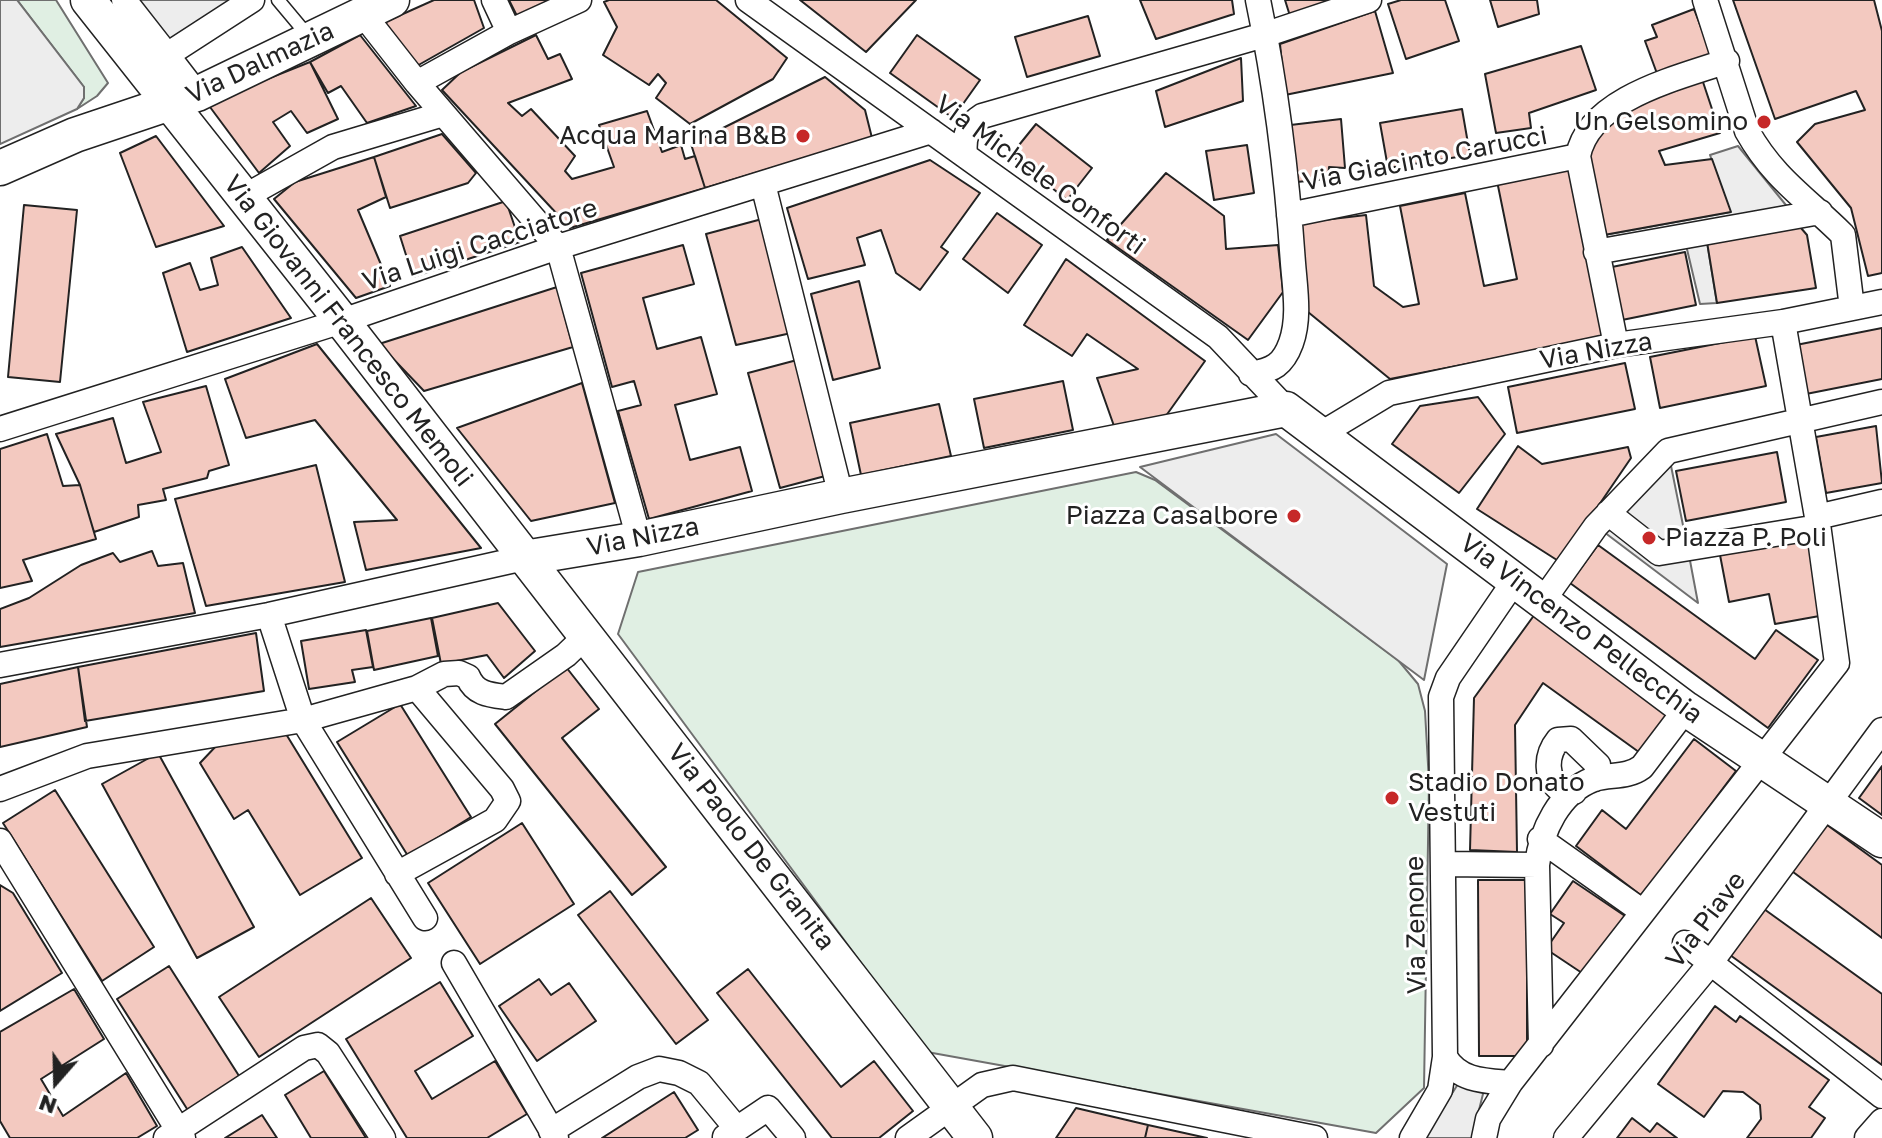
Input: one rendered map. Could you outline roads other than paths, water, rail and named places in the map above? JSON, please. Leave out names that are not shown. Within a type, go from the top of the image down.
[{"type":"main road","name":"Via Giovanni Francesco Memoli","points":[[88,0],[184,99],[244,197],[524,558]]},
{"type":"main road","name":"Via Dalmazia","points":[[0,168],[75,135],[184,99],[378,7]]},
{"type":"main road","name":"Via Nizza","points":[[524,558],[639,539],[1286,409]]},
{"type":"main road","name":"Via Vincenzo Pellecchia","points":[[1286,409],[1686,709],[1760,760],[1830,802],[1882,840]]},
{"type":"main road","name":"Via Paolo De Granita","points":[[524,558],[587,635],[975,1138]]},
{"type":"street","points":[[124,0],[167,55],[184,99]]},
{"type":"street","points":[[167,55],[252,0]]},
{"type":"street","points":[[494,0],[509,32]]},
{"type":"street","points":[[417,83],[509,32],[579,0]]},
{"type":"street","name":"Via Michele Conforti","points":[[748,0],[1218,337],[1286,409]]},
{"type":"street","points":[[1251,374],[1274,370],[1292,341],[1297,315],[1289,215],[1258,0]]},
{"type":"street","points":[[965,154],[967,132],[973,122],[982,116],[1264,35],[1369,0]]},
{"type":"street","points":[[1705,0],[1747,131],[1758,151],[1770,170],[1843,235],[1852,308]]},
{"type":"street","points":[[378,7],[417,83],[558,247],[639,539]]},
{"type":"street","name":"Via Giacinto Carucci","points":[[1289,215],[1578,156],[1582,138],[1623,100],[1727,61]]},
{"type":"street","points":[[244,197],[333,147],[443,114]]},
{"type":"street","name":"Via Luigi Cacciatore","points":[[0,429],[342,321],[558,247],[931,131]]},
{"type":"street","points":[[1578,156],[1616,345]]},
{"type":"street","points":[[763,184],[841,496]]},
{"type":"street","points":[[1595,244],[1820,212]]},
{"type":"street","name":"Via Nizza","points":[[1321,434],[1389,393],[1616,345],[1783,322],[1882,302]]},
{"type":"street","points":[[1484,1138],[1488,1119],[1510,1083],[1837,663],[1818,522],[1783,322]]},
{"type":"street","points":[[1542,602],[1608,513],[1668,451],[1882,402]]},
{"type":"street","points":[[1608,513],[1659,553],[1818,522],[1882,502]]},
{"type":"street","name":"Via Nizza","points":[[0,665],[269,615],[524,558]]},
{"type":"street","name":"Via Zenone","points":[[1412,1138],[1440,1090],[1445,1057],[1441,697],[1448,678],[1515,580]]},
{"type":"street","points":[[269,615],[303,720],[425,918]]},
{"type":"street","points":[[0,789],[87,756],[303,720],[417,688],[444,674],[459,673],[468,677],[472,687],[506,697],[566,655],[587,635]]},
{"type":"street","points":[[397,874],[495,820],[508,801],[502,789],[417,688]]},
{"type":"street","points":[[1541,1045],[1537,865],[1540,839],[1548,823],[1574,792],[1595,779],[1634,773],[1642,767],[1686,709]]},
{"type":"street","name":"Via Piave","points":[[1566,1138],[1709,965],[1882,730]]},
{"type":"street","points":[[1574,792],[1562,791],[1551,780],[1548,759],[1558,740],[1571,739],[1583,746],[1598,765],[1595,779]]},
{"type":"street","points":[[1540,839],[1643,912]]},
{"type":"street","points":[[0,841],[175,1135],[304,1048],[318,1045],[328,1053],[383,1138]]},
{"type":"street","points":[[1444,864],[1537,865]]},
{"type":"street","points":[[1685,943],[1709,965],[1882,1096]]},
{"type":"street","points":[[454,963],[554,1134],[638,1077],[659,1069],[679,1073],[699,1083],[730,1133],[768,1108],[793,1138]]},
{"type":"street","points":[[1445,1057],[1451,1067],[1462,1075],[1510,1083]]},
{"type":"street","points":[[908,1138],[982,1085],[1013,1078],[1315,1138]]},
{"type":"lane","points":[[278,0],[311,39]]},
{"type":"place","name":"Un Gelsomino","points":[[1764,122]]},
{"type":"place","name":"Acqua Marina B&B","points":[[803,136]]},
{"type":"place","name":"Piazza Casalbore","points":[[1294,516]]},
{"type":"place","name":"Piazza P. Poli","points":[[1649,538]]},
{"type":"place","name":"Stadio Donato Vestuti","points":[[1392,798]]}]
